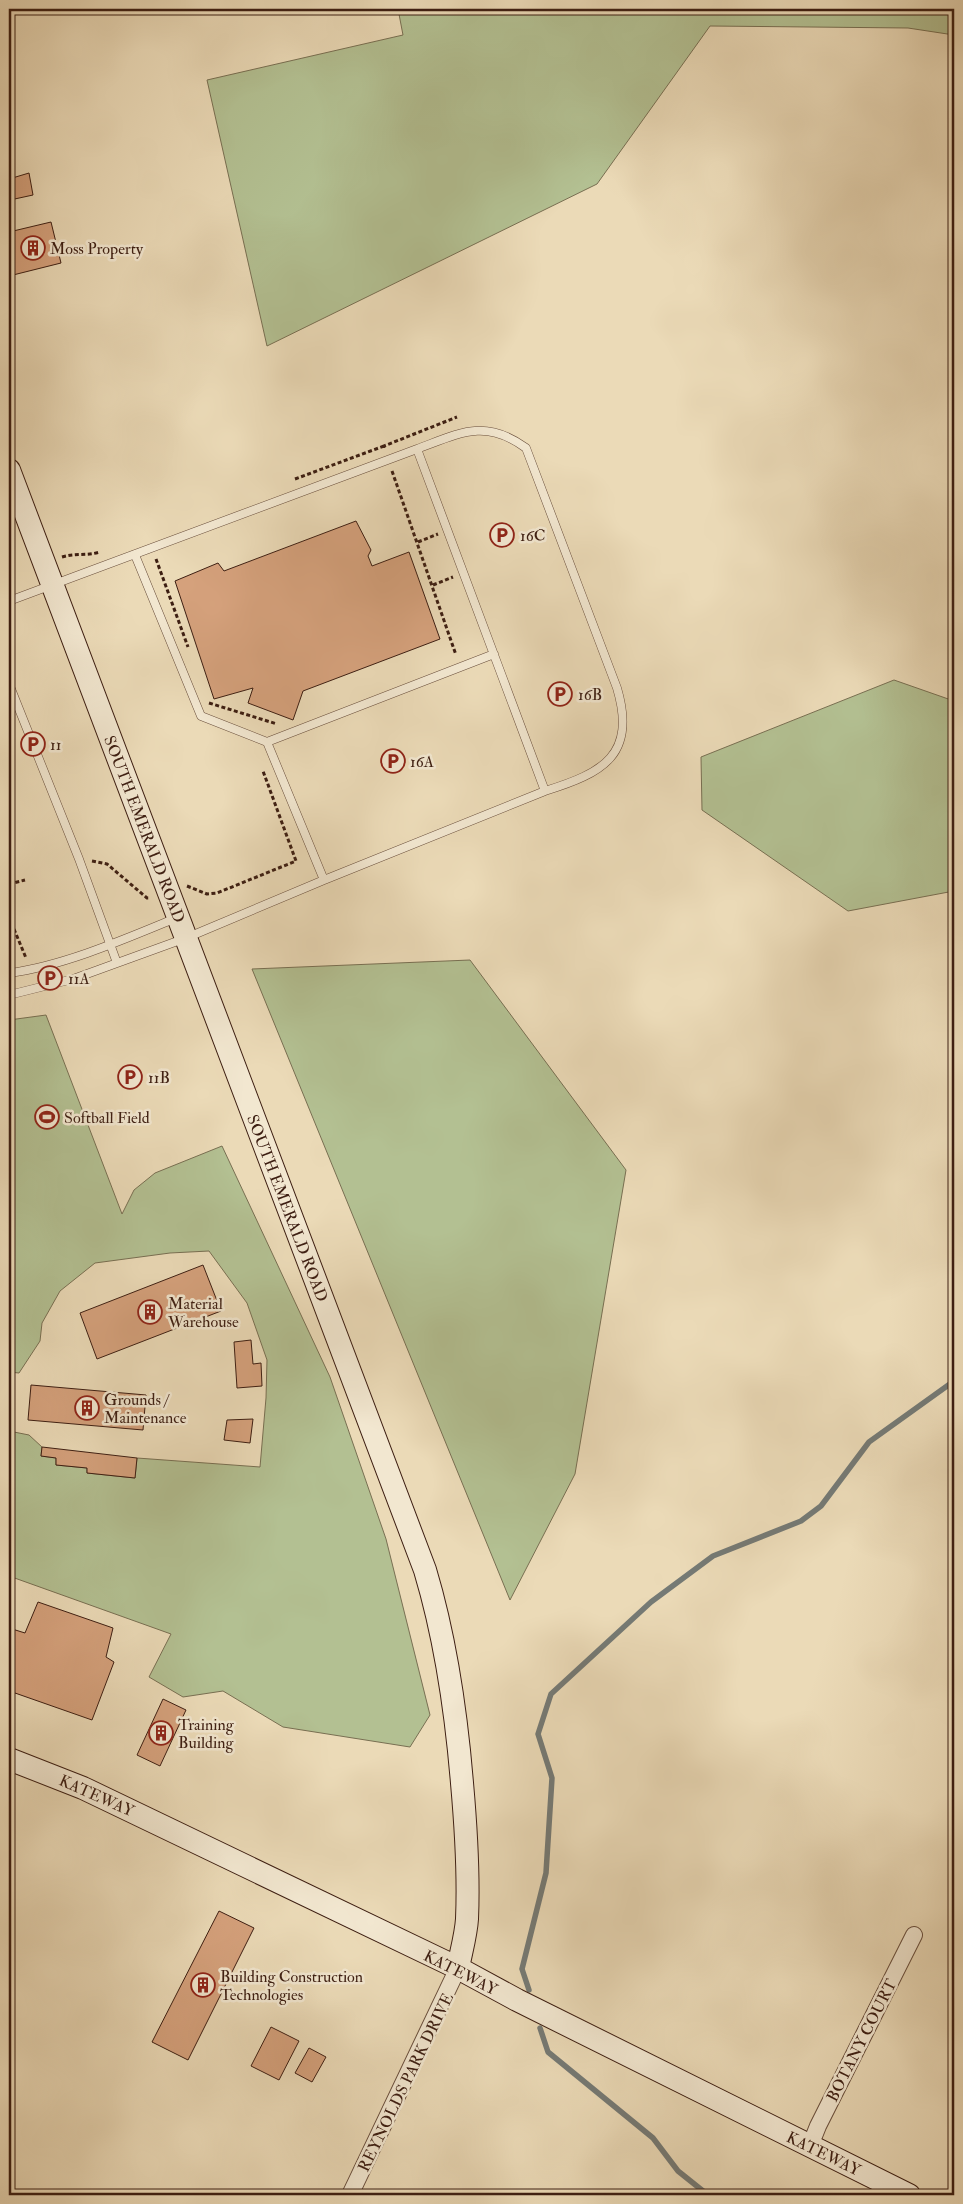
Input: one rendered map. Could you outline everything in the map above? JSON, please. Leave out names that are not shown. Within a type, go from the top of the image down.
[{"type":"street","name":"SOUTH EMERALD ROAD","points":[[9,470],[425,1570],[444,1643],[457,1722],[466,1827],[467,1920],[458,1968]]},
{"type":"street","name":"KATEWAY","points":[[9,1759],[100,1795],[458,1968],[517,2000],[909,2195]]},
{"type":"street","name":"BOTANY COURT","points":[[810,2146],[818,2126],[914,1935]]},
{"type":"street","name":"REYNOLDS PARK DRIVE","points":[[350,2195],[458,1968]]},
{"type":"lane","points":[[9,601],[418,449],[465,433],[482,430],[510,436],[526,448],[617,688],[623,709],[622,738],[616,752],[596,771],[324,880],[186,938],[73,979],[9,996]]},
{"type":"lane","points":[[418,449],[545,791]]},
{"type":"lane","points":[[135,555],[201,716],[267,742],[494,654]]},
{"type":"lane","points":[[9,684],[112,944],[117,963]]},
{"type":"lane","points":[[267,742],[324,880]]},
{"type":"lane","points":[[9,973],[29,970],[112,944],[178,918]]},
{"type":"path","points":[[448,658],[457,654],[384,446],[457,417]]},
{"type":"path","points":[[418,542],[448,531]]},
{"type":"path","points":[[433,585],[464,573]]},
{"type":"path","points":[[79,859],[107,864],[147,898],[187,886],[207,894],[217,894],[296,862],[259,757],[267,742],[282,726]]},
{"type":"path","points":[[9,884],[25,880]]},
{"type":"path","points":[[9,917],[25,955]]},
{"type":"green space","points":[[398,9],[954,9],[954,35],[908,28],[710,26],[597,184],[267,346],[207,80],[403,35]]},
{"type":"green space","points":[[894,680],[954,701],[954,891],[848,911],[702,810],[701,757]]},
{"type":"green space","points":[[470,960],[626,1170],[575,1474],[510,1600],[252,969]]},
{"type":"green space","points":[[46,1015],[122,1214],[134,1190],[155,1173],[222,1146],[330,1377],[386,1539],[430,1715],[410,1747],[283,1727],[223,1691],[183,1697],[149,1677],[171,1634],[9,1576],[9,1431],[29,1435],[42,1447],[41,1456],[56,1458],[56,1465],[87,1468],[87,1473],[135,1478],[137,1458],[260,1467],[266,1398],[267,1360],[247,1303],[209,1251],[170,1253],[95,1263],[60,1291],[42,1323],[40,1341],[19,1373],[9,1372],[9,1020]]},
{"type":"building","points":[[29,173],[33,195],[10,200],[9,179]]},
{"type":"building","name":"Moss Property","points":[[51,222],[61,263],[9,276],[9,232]]},
{"type":"building","points":[[356,521],[371,550],[368,556],[372,566],[409,552],[440,639],[303,691],[293,720],[248,703],[253,688],[214,699],[175,581],[218,563],[224,571]]},
{"type":"building","name":"Material Warehouse","points":[[203,1265],[221,1311],[97,1359],[80,1313]]},
{"type":"building","points":[[251,1340],[253,1364],[261,1363],[262,1386],[237,1388],[234,1342]]},
{"type":"building","name":"Grounds / Maintenance","points":[[31,1385],[146,1395],[143,1430],[28,1420]]},
{"type":"building","points":[[253,1419],[250,1443],[224,1440],[227,1420]]},
{"type":"building","points":[[42,1447],[137,1458],[135,1478],[87,1473],[87,1468],[56,1465],[56,1458],[41,1456]]},
{"type":"building","points":[[38,1602],[113,1628],[106,1657],[114,1662],[92,1720],[15,1693],[9,1708],[9,1628],[25,1633]]},
{"type":"building","name":"Training Building","points":[[163,1699],[186,1710],[160,1766],[137,1755]]},
{"type":"building","name":"Building Construction Technologies","points":[[219,1911],[254,1928],[188,2060],[152,2042]]},
{"type":"building","points":[[271,2027],[299,2041],[279,2080],[251,2066]]},
{"type":"building","points":[[309,2048],[326,2057],[312,2082],[295,2073]]},
{"type":"waterway","points":[[529,1990],[522,1969],[546,1873],[552,1778],[538,1734],[551,1694],[651,1602],[713,1556],[801,1521],[821,1506],[869,1442],[954,1381]]},
{"type":"waterway","points":[[540,2028],[548,2052],[653,2138],[678,2171],[708,2195]]},
{"type":"place","name":"Moss Property","points":[[33,248]]},
{"type":"place","name":"16C","points":[[502,535]]},
{"type":"place","name":"16B","points":[[560,694]]},
{"type":"place","name":"11","points":[[33,744]]},
{"type":"place","name":"16A","points":[[393,761]]},
{"type":"place","name":"11A","points":[[50,978]]},
{"type":"place","name":"11B","points":[[130,1077]]},
{"type":"place","name":"Softball Field","points":[[47,1117]]},
{"type":"place","name":"Material Warehouse","points":[[150,1312]]},
{"type":"place","name":"Grounds / Maintenance","points":[[87,1408]]},
{"type":"place","name":"Training Building","points":[[161,1733]]},
{"type":"place","name":"Building Construction Technologies","points":[[203,1985]]}]
